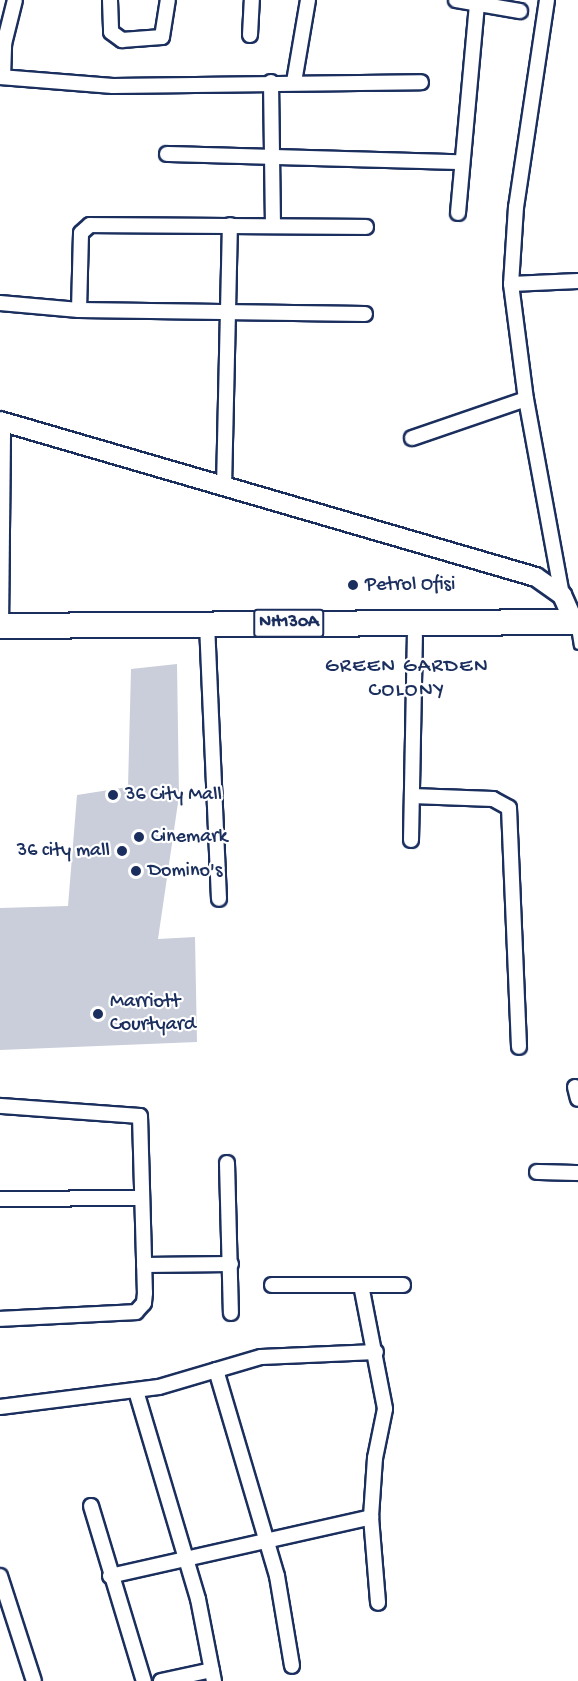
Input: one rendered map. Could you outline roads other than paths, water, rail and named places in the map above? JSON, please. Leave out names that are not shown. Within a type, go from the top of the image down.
[{"type":"highway","name":"NH130A","points":[[0,631],[577,633]]},
{"type":"highway","name":"NH130A","points":[[207,631],[415,636],[577,633]]},
{"type":"street","points":[[15,0],[4,44],[2,77],[113,86],[271,82],[421,82]]},
{"type":"street","points":[[110,0],[112,35],[134,40],[156,40],[164,34],[168,0]]},
{"type":"street","points":[[250,35],[252,0]]},
{"type":"street","points":[[294,82],[308,0]]},
{"type":"street","points":[[456,0],[520,11]]},
{"type":"street","points":[[547,0],[516,207],[511,284],[526,399],[562,595],[577,633]]},
{"type":"street","points":[[458,213],[460,162],[477,4]]},
{"type":"street","points":[[271,82],[273,225]]},
{"type":"street","points":[[167,154],[271,155],[460,162]]},
{"type":"street","points":[[224,487],[231,313],[230,225]]},
{"type":"street","points":[[79,310],[81,233],[87,226],[366,227]]},
{"type":"street","points":[[511,284],[578,281]]},
{"type":"street","points":[[0,303],[79,310],[365,314]]},
{"type":"street","points":[[411,438],[526,399]]},
{"type":"street","points":[[0,631],[2,421],[536,577],[562,595]]},
{"type":"street","points":[[207,631],[219,899]]},
{"type":"street","points":[[411,840],[415,636]]},
{"type":"street","points":[[412,796],[493,799],[509,808],[519,1047]]},
{"type":"street","points":[[0,1106],[140,1116],[144,1265],[144,1303],[136,1312],[0,1319]]},
{"type":"street","points":[[227,1163],[231,1313]]},
{"type":"street","points":[[537,1172],[578,1173]]},
{"type":"street","points":[[0,1199],[142,1198]]},
{"type":"street","points":[[144,1265],[231,1264]]},
{"type":"street","points":[[272,1285],[403,1285]]},
{"type":"street","points":[[361,1285],[376,1352],[385,1409],[375,1458],[371,1517],[378,1604]]},
{"type":"street","points":[[0,1407],[136,1391],[271,1356],[376,1352]]},
{"type":"street","points":[[216,1370],[267,1540],[292,1666]]},
{"type":"street","points":[[136,1391],[187,1561],[213,1676],[162,1681]]},
{"type":"street","points":[[92,1506],[110,1576],[144,1681]]},
{"type":"street","points":[[110,1576],[187,1561],[267,1540],[371,1517]]},
{"type":"street","points":[[0,1576],[34,1681]]},
{"type":"place","name":"Petrol Ofisi","points":[[353,585]]},
{"type":"place","name":"36 City Mall","points":[[113,795]]},
{"type":"place","name":"Cinemark","points":[[139,837]]},
{"type":"place","name":"36 city mall","points":[[122,851]]},
{"type":"place","name":"Domino's","points":[[136,871]]},
{"type":"place","name":"Marriott Courtyard","points":[[98,1014]]},
{"type":"district","name":"GREEN GARDEN COLONY","points":[[407,680]]}]
